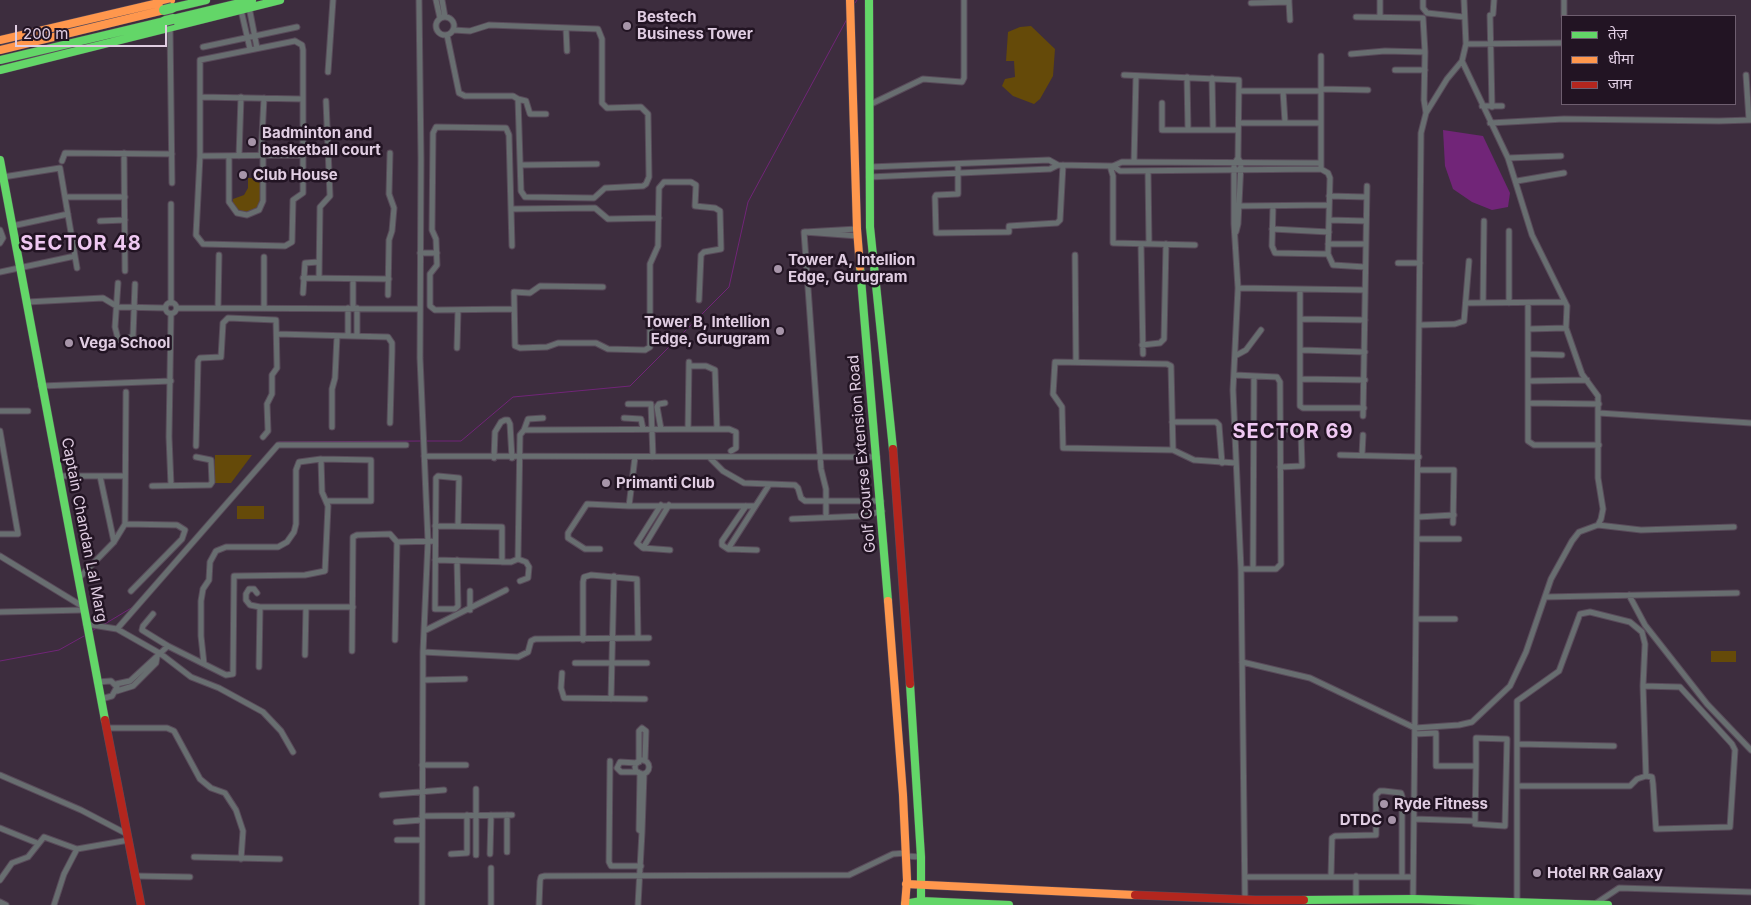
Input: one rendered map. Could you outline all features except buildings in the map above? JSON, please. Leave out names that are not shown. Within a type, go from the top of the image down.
[{"type":"main road","points":[[0,70],[206,0]]},
{"type":"main road","points":[[0,40],[169,12],[248,6],[280,0]]},
{"type":"main road","name":"Golf Course Extension Road","points":[[850,0],[858,232],[882,506],[906,855],[905,904]]},
{"type":"main road","points":[[869,0],[871,236],[891,430],[905,601],[921,857],[921,903]]},
{"type":"main road","points":[[0,50],[169,12],[248,6]]},
{"type":"main road","points":[[0,60],[169,12]]},
{"type":"main road","name":"Captain Chandan Lal Marg","points":[[0,162],[82,608],[141,905]]},
{"type":"main road","points":[[906,884],[1245,900],[1356,899],[1398,902],[1413,899],[1425,903],[1608,905]]},
{"type":"main road","points":[[905,904],[1009,905]]},
{"type":"street","points":[[328,72],[333,0]]},
{"type":"street","points":[[419,0],[419,308],[428,541],[423,680],[422,905]]},
{"type":"street","points":[[436,0],[442,17],[452,21],[453,30]]},
{"type":"street","points":[[442,0],[442,17],[436,28],[441,34],[447,35],[453,30],[470,30],[488,25],[598,29],[602,39],[601,99],[605,106],[641,107],[646,111],[649,180],[643,186],[605,188],[594,198],[526,197],[521,191],[518,99]]},
{"type":"street","points":[[869,105],[896,90],[924,79],[962,82],[964,78],[964,0]]},
{"type":"street","points":[[1380,0],[1380,17]]},
{"type":"street","points":[[1423,0],[1423,8],[1427,13],[1464,18]]},
{"type":"street","points":[[1413,899],[1419,470],[1421,133],[1426,113],[1447,79],[1462,61],[1466,44],[1464,0]]},
{"type":"street","points":[[1492,107],[1490,15],[1493,14],[1494,0]]},
{"type":"street","points":[[1564,0],[1564,15]]},
{"type":"street","points":[[1251,3],[1289,1],[1290,20]]},
{"type":"street","points":[[248,6],[257,48]]},
{"type":"street","points":[[248,6],[250,49]]},
{"type":"street","points":[[169,12],[172,183]]},
{"type":"street","points":[[1356,17],[1423,18],[1425,52],[1424,100],[1426,113]]},
{"type":"street","points":[[203,47],[297,27]]},
{"type":"street","points":[[566,28],[567,50]]},
{"type":"street","points":[[447,35],[459,93],[465,96],[513,96],[526,101],[530,114],[546,114]]},
{"type":"street","points":[[295,41],[302,45],[303,193],[293,200],[294,239],[286,246],[204,244],[196,235],[200,156],[200,60],[257,48],[295,41]]},
{"type":"street","points":[[1466,44],[1561,43]]},
{"type":"street","points":[[1351,54],[1385,51],[1425,52]]},
{"type":"street","points":[[1321,56],[1321,166],[1329,175],[1330,196],[1328,254],[1333,264],[1365,267]]},
{"type":"street","points":[[1462,61],[1508,158],[1517,181],[1532,235],[1565,302],[1567,312],[1566,328],[1582,374],[1598,396],[1598,478],[1603,508],[1598,525]]},
{"type":"street","points":[[1396,70],[1425,70]]},
{"type":"street","points":[[1490,123],[1564,119],[1750,120],[1746,74]]},
{"type":"street","points":[[1124,75],[1236,79],[1239,83],[1238,130],[1241,170],[1238,224],[1235,235]]},
{"type":"street","points":[[1134,162],[1136,76]]},
{"type":"street","points":[[1187,77],[1188,130]]},
{"type":"street","points":[[1212,78],[1213,130]]},
{"type":"street","points":[[1239,91],[1368,90]]},
{"type":"street","points":[[1283,91],[1285,122]]},
{"type":"street","points":[[200,97],[302,99]]},
{"type":"street","points":[[239,156],[241,97]]},
{"type":"street","points":[[229,156],[229,202],[237,213],[248,215],[259,210],[263,201],[264,98]]},
{"type":"street","points":[[319,278],[320,207],[330,196],[326,101]]},
{"type":"street","points":[[1162,103],[1162,130],[1238,130]]},
{"type":"street","points":[[1482,106],[1502,106]]},
{"type":"street","points":[[1239,123],[1320,123]]},
{"type":"street","points":[[512,246],[509,135],[506,128],[436,127],[433,133],[432,230],[436,239],[436,267],[430,274],[430,306],[435,310],[513,309]]},
{"type":"street","points":[[239,144],[246,144]]},
{"type":"street","points":[[124,153],[125,271]]},
{"type":"street","points":[[388,296],[389,240],[392,231],[394,208],[389,194],[390,153]]},
{"type":"street","points":[[62,161],[65,154],[172,154]]},
{"type":"street","points":[[200,156],[302,156]]},
{"type":"street","points":[[1508,158],[1561,156]]},
{"type":"street","points":[[869,172],[940,165],[1050,160],[1060,165]]},
{"type":"street","points":[[869,172],[958,173],[1050,169],[1060,165],[1111,166],[1122,162],[1234,164],[1240,161],[1321,166]]},
{"type":"street","points":[[520,165],[597,164]]},
{"type":"street","points":[[1234,164],[1238,288],[1233,390],[1241,569],[1245,900]]},
{"type":"street","points":[[940,165],[940,173]]},
{"type":"street","points":[[958,165],[958,194],[936,195],[935,197],[936,233],[1009,232],[1009,226],[1058,223],[1060,220],[1060,165]]},
{"type":"street","points":[[1111,166],[1120,171],[1241,170],[1321,166]]},
{"type":"street","points":[[1111,166],[1113,176],[1113,243],[1195,245]]},
{"type":"street","points":[[3,177],[60,168],[77,268]]},
{"type":"street","points":[[1148,171],[1150,244]]},
{"type":"street","points":[[1517,181],[1564,174]]},
{"type":"street","points":[[603,287],[540,286],[530,292],[513,293],[513,342],[517,347],[547,347],[558,343],[596,343],[607,348],[647,349],[651,345],[650,262],[658,246],[659,188],[664,182],[694,182],[696,184],[695,206],[715,208],[720,211],[721,249],[704,252],[701,255],[699,300]]},
{"type":"street","points":[[1363,416],[1367,186]]},
{"type":"street","points":[[1330,196],[1366,197]]},
{"type":"street","points":[[65,197],[125,197]]},
{"type":"street","points":[[171,204],[171,303],[176,308],[419,308]]},
{"type":"street","points":[[1239,206],[1329,205]]},
{"type":"street","points":[[1273,206],[1272,246],[1275,253],[1328,254]]},
{"type":"street","points":[[512,209],[595,208],[608,219],[659,218]]},
{"type":"street","points":[[12,226],[68,214]]},
{"type":"street","points":[[100,221],[125,220]]},
{"type":"street","points":[[1329,220],[1366,221]]},
{"type":"street","points":[[1483,303],[1484,221]]},
{"type":"street","points":[[1272,229],[1329,232]]},
{"type":"street","points":[[0,231],[3,238],[0,243]]},
{"type":"street","points":[[1509,231],[1509,302]]},
{"type":"street","points":[[826,514],[804,232],[858,232]]},
{"type":"street","points":[[1141,244],[1143,354]]},
{"type":"street","points":[[1142,345],[1160,343],[1164,339],[1166,244]]},
{"type":"street","points":[[1328,244],[1365,244]]},
{"type":"street","points":[[420,253],[436,253]]},
{"type":"street","points":[[218,308],[219,254]]},
{"type":"street","points":[[1075,255],[1076,362]]},
{"type":"street","points":[[0,272],[75,256]]},
{"type":"street","points":[[264,257],[264,308]]},
{"type":"street","points":[[1420,325],[1461,324],[1465,317],[1469,261]]},
{"type":"street","points":[[303,293],[305,263],[318,262]]},
{"type":"street","points":[[1398,264],[1420,263]]},
{"type":"street","points":[[303,278],[389,279]]},
{"type":"street","points":[[353,279],[353,308],[357,335]]},
{"type":"street","points":[[118,283],[115,306],[116,336],[123,341],[133,336],[135,284]]},
{"type":"street","points":[[1238,288],[1365,290]]},
{"type":"street","points":[[1300,289],[1300,403],[1303,408],[1364,408]]},
{"type":"street","points":[[27,302],[103,298],[115,306],[135,308],[165,308],[171,303]]},
{"type":"street","points":[[1528,302],[1528,403],[1526,436],[1530,444],[1599,445]]},
{"type":"street","points":[[1466,303],[1565,302]]},
{"type":"street","points":[[165,308],[171,314]]},
{"type":"street","points":[[170,485],[171,314],[176,308]]},
{"type":"street","points":[[348,335],[353,308]]},
{"type":"street","points":[[458,310],[458,348]]},
{"type":"street","points":[[1301,318],[1365,320]]},
{"type":"street","points":[[196,446],[198,361],[200,358],[221,357],[225,319],[274,320],[276,322],[277,368],[272,375],[272,394],[267,404],[268,431],[263,437]]},
{"type":"street","points":[[1528,329],[1566,328]]},
{"type":"street","points":[[1235,356],[1246,350],[1261,330]]},
{"type":"street","points":[[277,334],[388,337],[390,339],[392,361],[390,422]]},
{"type":"street","points":[[332,427],[332,389],[335,378],[337,336]]},
{"type":"street","points":[[1301,350],[1365,352]]},
{"type":"street","points":[[1528,354],[1562,355]]},
{"type":"street","points":[[1173,450],[1171,366],[1167,364],[1055,362],[1053,394],[1062,407],[1063,448],[1173,450],[1194,460],[1236,463]]},
{"type":"street","points":[[688,429],[689,364],[713,367],[715,370],[717,429]]},
{"type":"street","points":[[1235,374],[1277,377],[1280,379],[1281,564],[1276,569],[1241,569]]},
{"type":"street","points":[[1253,569],[1254,376]]},
{"type":"street","points":[[1300,380],[1365,380]]},
{"type":"street","points":[[1528,381],[1587,380]]},
{"type":"street","points":[[41,386],[171,381]]},
{"type":"street","points":[[78,579],[114,542],[125,524],[126,392]]},
{"type":"street","points":[[661,429],[657,407],[659,404],[665,403]]},
{"type":"street","points":[[1528,403],[1599,404]]},
{"type":"street","points":[[628,404],[651,404],[653,457]]},
{"type":"street","points":[[0,411],[28,411]]},
{"type":"street","points":[[1599,413],[1751,423]]},
{"type":"street","points":[[518,559],[520,435],[528,419],[543,418]]},
{"type":"street","points":[[624,418],[641,419],[643,429]]},
{"type":"street","points":[[494,458],[495,432],[502,421],[507,420],[510,424],[512,458]]},
{"type":"street","points":[[1172,422],[1216,422],[1219,425],[1222,463]]},
{"type":"street","points":[[524,430],[717,429],[735,431],[736,446],[732,451]]},
{"type":"street","points":[[1280,467],[1302,466],[1301,433],[1298,430],[1281,429]]},
{"type":"street","points":[[0,431],[3,460],[18,534],[0,534]]},
{"type":"street","points":[[1362,455],[1363,435]]},
{"type":"street","points":[[117,630],[278,445],[406,445]]},
{"type":"street","points":[[1340,455],[1419,457]]},
{"type":"street","points":[[424,456],[494,458],[877,457]]},
{"type":"street","points":[[152,486],[210,485],[212,480],[211,460],[196,457]]},
{"type":"street","points":[[629,506],[635,457]]},
{"type":"street","points":[[709,457],[732,478],[753,484],[794,485],[802,500],[882,506]]},
{"type":"street","points":[[204,664],[201,636],[201,601],[203,589],[208,580],[212,556],[218,548],[278,547],[287,542],[294,532],[296,524],[296,470],[299,462],[321,459],[368,459],[372,462],[371,501],[328,501]]},
{"type":"street","points":[[153,614],[142,630],[168,646],[226,675],[231,675],[234,672],[234,576],[305,575],[325,571],[328,501],[322,492],[321,459]]},
{"type":"street","points":[[1419,470],[1454,470],[1454,523]]},
{"type":"street","points":[[58,476],[124,476]]},
{"type":"street","points":[[100,476],[114,542]]},
{"type":"street","points":[[457,560],[458,606],[455,609],[436,610],[434,608],[435,541],[436,478],[438,476],[459,478],[458,526]]},
{"type":"street","points":[[728,549],[769,485]]},
{"type":"street","points":[[600,549],[585,549],[568,538],[568,533],[588,504],[629,506],[754,506]]},
{"type":"street","points":[[661,505],[637,543],[643,548],[670,550]]},
{"type":"street","points":[[643,548],[670,505]]},
{"type":"street","points":[[746,506],[722,541],[723,546],[728,549],[757,550]]},
{"type":"street","points":[[792,519],[864,516],[882,506]]},
{"type":"street","points":[[656,512],[663,516]]},
{"type":"street","points":[[1418,517],[1454,515]]},
{"type":"street","points":[[125,524],[177,525],[185,530],[182,539],[131,591]]},
{"type":"street","points":[[1415,731],[1472,722],[1501,697],[1510,686],[1526,652],[1552,579],[1572,541],[1579,532],[1598,525],[1642,530],[1734,527]]},
{"type":"street","points":[[436,526],[502,526],[502,562]]},
{"type":"street","points":[[643,533],[650,537]]},
{"type":"street","points":[[352,651],[354,536],[390,534],[397,542],[395,640]]},
{"type":"street","points":[[1418,539],[1459,539]]},
{"type":"street","points":[[397,542],[435,541]]},
{"type":"street","points":[[0,556],[82,608]]},
{"type":"street","points":[[435,560],[502,562],[516,561],[518,559],[526,562],[529,567],[528,578],[520,581]]},
{"type":"street","points":[[583,640],[584,577],[591,575],[637,579],[638,638]]},
{"type":"street","points":[[611,699],[614,576]]},
{"type":"street","points":[[257,593],[254,589],[249,589],[246,594],[246,600],[250,605],[260,607],[353,607]]},
{"type":"street","points":[[424,631],[470,610],[506,590]]},
{"type":"street","points":[[470,591],[470,610]]},
{"type":"street","points":[[1545,597],[1737,593]]},
{"type":"street","points":[[1630,596],[1645,625],[1707,704],[1751,750]]},
{"type":"street","points":[[259,668],[260,607]]},
{"type":"street","points":[[306,607],[306,655]]},
{"type":"street","points":[[0,612],[82,608]]},
{"type":"street","points":[[1517,904],[1517,701],[1558,671],[1578,619],[1584,612],[1630,622],[1642,632],[1645,644],[1646,776]]},
{"type":"street","points":[[1416,619],[1455,619]]},
{"type":"street","points":[[87,627],[102,625],[117,630],[191,677],[219,688],[263,712],[281,731],[293,752]]},
{"type":"street","points":[[424,652],[518,657],[528,652],[531,640],[536,639],[649,638]]},
{"type":"street","points":[[101,699],[112,696],[116,691],[133,686],[156,663],[159,656],[168,646]]},
{"type":"street","points":[[98,682],[111,681],[116,684],[130,681],[151,659],[159,656]]},
{"type":"street","points":[[1242,662],[1310,678],[1415,731],[1436,733],[1436,766],[1476,766]]},
{"type":"street","points":[[575,663],[648,663]]},
{"type":"street","points":[[562,673],[561,688],[564,698],[645,699]]},
{"type":"street","points":[[423,680],[465,679]]},
{"type":"street","points":[[116,684],[116,691]]},
{"type":"street","points":[[1518,786],[1630,786],[1637,779],[1646,776],[1652,777],[1656,828],[1730,827],[1734,750],[1732,744],[1680,687],[1644,686]]},
{"type":"street","points":[[106,728],[167,728],[174,731],[187,750],[194,770],[200,779],[212,788],[225,793],[236,810],[243,831],[241,859]]},
{"type":"street","points":[[638,905],[642,832],[640,773],[636,766],[638,762],[639,731],[643,728],[646,731],[645,761],[649,769],[640,773],[621,772],[617,768],[620,762],[638,762],[645,761]]},
{"type":"street","points":[[1476,738],[1507,739],[1505,826],[1475,824],[1476,766],[1476,738]]},
{"type":"street","points":[[1518,744],[1614,746]]},
{"type":"street","points":[[610,761],[610,866],[641,866]]},
{"type":"street","points":[[422,765],[466,765]]},
{"type":"street","points":[[0,775],[81,810],[128,837]]},
{"type":"street","points":[[476,789],[476,855]]},
{"type":"street","points":[[382,795],[423,790],[444,790]]},
{"type":"street","points":[[1331,876],[1330,841],[1335,836],[1376,835],[1376,795],[1380,791],[1398,792],[1402,796],[1402,877]]},
{"type":"street","points":[[451,854],[467,854],[467,815]]},
{"type":"street","points":[[396,822],[467,815],[509,815],[507,852]]},
{"type":"street","points":[[490,854],[491,815]]},
{"type":"street","points":[[1414,820],[1475,821]]},
{"type":"street","points":[[0,828],[37,843]]},
{"type":"street","points":[[0,880],[12,864],[28,857],[43,837],[77,850],[128,837]]},
{"type":"street","points":[[397,840],[422,840]]},
{"type":"street","points":[[54,905],[64,874],[77,850]]},
{"type":"street","points":[[539,905],[540,881],[541,877],[545,876],[849,875],[893,854],[921,857]]},
{"type":"street","points":[[194,857],[280,859]]},
{"type":"street","points":[[491,868],[491,905]]},
{"type":"street","points":[[136,876],[190,877]]},
{"type":"street","points":[[1356,876],[1356,899]]},
{"type":"street","points":[[1245,877],[1413,877]]},
{"type":"street","points":[[1595,905],[1619,888],[1751,892]]},
{"type":"street","points":[[0,902],[6,905]]},
{"type":"shaded area","points":[[1031,26],[1055,49],[1053,76],[1040,99],[1034,104],[1013,96],[1002,86],[1005,79],[1015,77],[1014,61],[1006,61],[1008,32],[1020,27]]},
{"type":"shaded area","points":[[1443,130],[1483,136],[1510,193],[1508,207],[1492,210],[1472,202],[1453,189],[1445,166]]},
{"type":"shaded area","points":[[253,171],[261,172],[261,204],[252,211],[243,213],[233,206],[233,199],[244,195],[248,188],[248,178],[253,178]]},
{"type":"shaded area","points":[[215,455],[252,455],[231,483],[214,483]]},
{"type":"shaded area","points":[[237,506],[264,506],[264,519],[237,519]]},
{"type":"shaded area","points":[[1711,651],[1736,651],[1736,662],[1711,662]]},
{"type":"waterway","points":[[426,441],[461,441],[513,397],[630,386],[729,287],[748,202],[847,19]]},
{"type":"waterway","points":[[279,442],[422,441]]},
{"type":"waterway","points":[[103,625],[133,607],[150,587]]},
{"type":"waterway","points":[[90,632],[97,628]]},
{"type":"waterway","points":[[0,661],[59,650],[84,636]]},
{"type":"traffic: fast","points":[[172,8],[206,0]]},
{"type":"traffic: fast","points":[[173,19],[252,0]]},
{"type":"traffic: fast","points":[[0,70],[280,0]]},
{"type":"traffic: fast","points":[[869,0],[870,227],[893,449]]},
{"type":"traffic: fast","points":[[164,10],[172,8]]},
{"type":"traffic: fast","points":[[165,21],[173,19]]},
{"type":"traffic: fast","points":[[0,60],[165,21]]},
{"type":"traffic: fast","points":[[0,160],[105,720]]},
{"type":"traffic: fast","points":[[860,267],[888,601]]},
{"type":"traffic: fast","points":[[910,684],[921,857],[921,905]]},
{"type":"traffic: fast","points":[[1304,900],[1413,899],[1608,905]]},
{"type":"traffic: fast","points":[[905,904],[921,901],[1009,905]]},
{"type":"traffic: slow","points":[[0,40],[171,0]]},
{"type":"traffic: slow","points":[[850,0],[857,229],[860,267]]},
{"type":"traffic: slow","points":[[0,50],[164,10]]},
{"type":"traffic: slow","points":[[888,601],[903,795],[907,880],[905,905]]},
{"type":"traffic: slow","points":[[906,884],[1135,895]]},
{"type":"traffic: jam","points":[[893,449],[910,684]]},
{"type":"traffic: jam","points":[[105,720],[141,905]]},
{"type":"traffic: jam","points":[[1135,895],[1304,900]]},
{"type":"place","name":"Bestech Business Tower","points":[[627,26]]},
{"type":"place","name":"Badminton and basketball court","points":[[252,142]]},
{"type":"place","name":"Club House","points":[[243,175]]},
{"type":"place","name":"Tower A, Intellion Edge, Gurugram","points":[[778,269]]},
{"type":"place","name":"Tower B, Intellion Edge, Gurugram","points":[[780,331]]},
{"type":"place","name":"Vega School","points":[[69,343]]},
{"type":"place","name":"Primanti Club","points":[[606,483]]},
{"type":"place","name":"Ryde Fitness","points":[[1384,804]]},
{"type":"place","name":"DTDC","points":[[1392,820]]},
{"type":"place","name":"Hotel RR Galaxy","points":[[1537,873]]},
{"type":"district","name":"SECTOR 48","points":[[81,244]]},
{"type":"district","name":"SECTOR 69","points":[[1293,432]]}]
